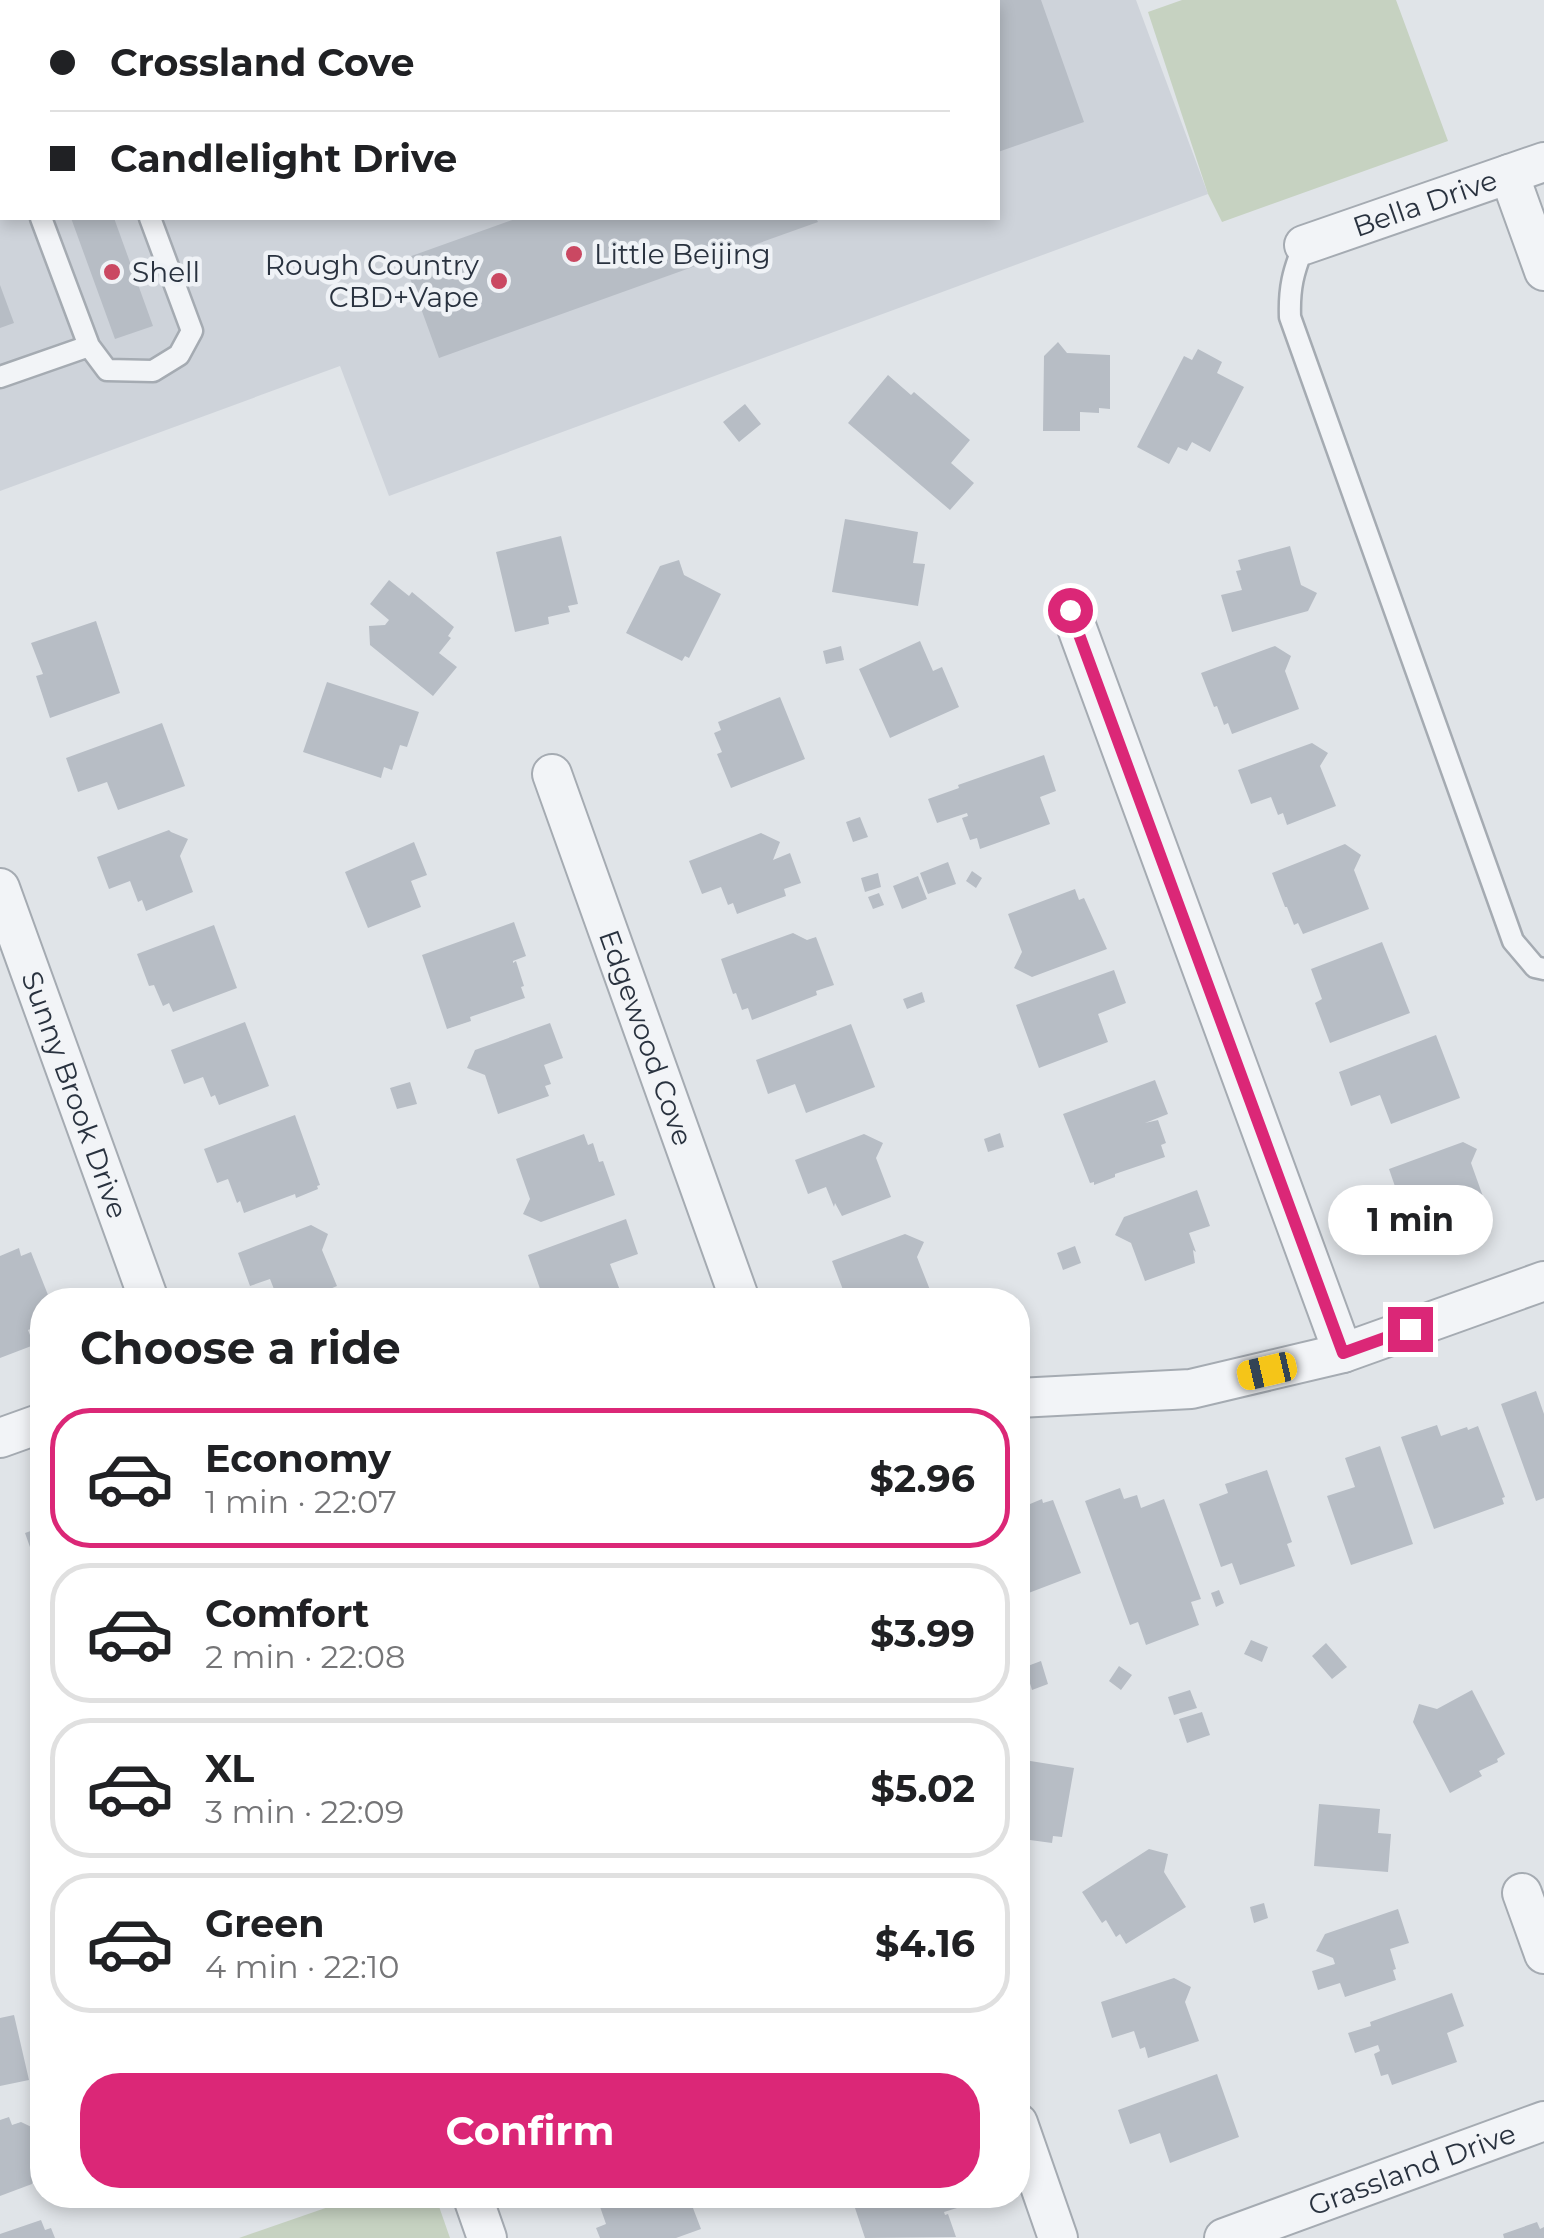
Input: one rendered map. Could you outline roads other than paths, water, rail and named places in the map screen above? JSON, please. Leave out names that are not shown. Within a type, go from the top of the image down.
[{"type":"street","name":"Bella Drive","points":[[1304,245],[1526,168]]},
{"type":"street","points":[[1526,168],[1544,271]]},
{"type":"street","points":[[1070,610],[1343,1353]]},
{"type":"street","name":"Edgewood Cove","points":[[552,774],[736,1288]]},
{"type":"street","name":"Sunny Brook Drive","points":[[0,890],[145,1288]]},
{"type":"street","points":[[1030,1397],[1191,1388],[1343,1353],[1544,1281]]},
{"type":"street","points":[[0,1438],[30,1427]]},
{"type":"street","points":[[1522,1893],[1544,1954]]},
{"type":"street","name":"Grassland Drive","points":[[1224,2238],[1544,2121]]},
{"type":"street","points":[[1030,2158],[1058,2238]]},
{"type":"street","points":[[477,2208],[487,2238]]},
{"type":"lane","points":[[42,220],[89,346],[106,370],[153,372],[180,355],[192,331],[151,220]]},
{"type":"lane","points":[[1304,245],[1289,292],[1290,318],[1513,941],[1535,966],[1544,969]]},
{"type":"lane","points":[[0,377],[89,346]]},
{"type":"place","name":"Little Beijing","points":[[574,254]]},
{"type":"place","name":"Shell","points":[[112,272]]},
{"type":"place","name":"Rough Country CBD+Vape","points":[[499,281]]}]
